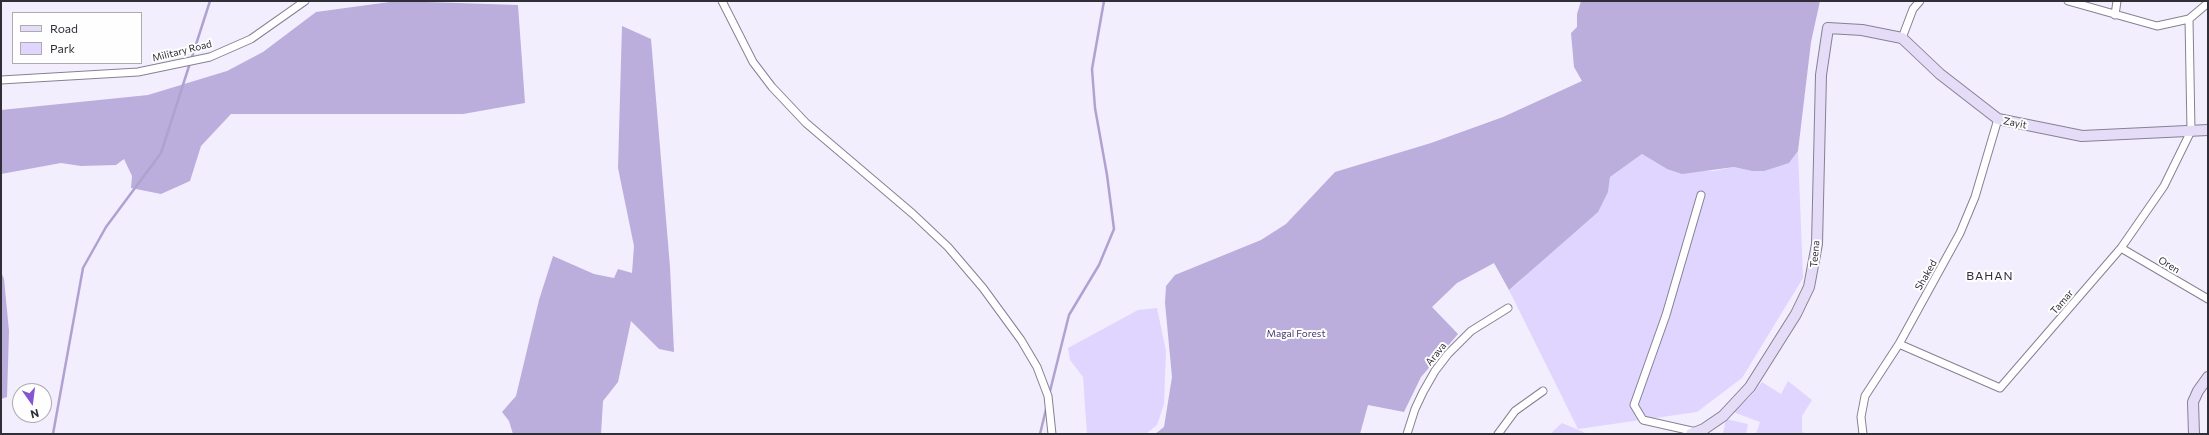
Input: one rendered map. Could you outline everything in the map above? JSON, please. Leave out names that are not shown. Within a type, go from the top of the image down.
[{"type":"street","name":"Military Road","points":[[1,80],[138,72],[210,56],[251,39],[305,1]]},
{"type":"street","points":[[722,1],[753,62],[772,87],[806,123],[913,214],[948,247],[983,288],[1020,340],[1036,367],[1048,396],[1052,434]]},
{"type":"street","points":[[1902,38],[1913,8],[1920,1]]},
{"type":"street","points":[[2068,1],[2157,26],[2189,19],[2208,3]]},
{"type":"street","points":[[2115,15],[2117,1]]},
{"type":"street","points":[[2189,19],[2190,131]]},
{"type":"street","name":"Teena","points":[[1694,433],[1723,416],[1750,387],[1796,314],[1810,287],[1817,244],[1821,75],[1828,28],[1862,30],[1902,38]]},
{"type":"street","name":"Zayit","points":[[1902,38],[1940,74],[1998,119],[2082,136],[2208,130]]},
{"type":"street","name":"Shaked","points":[[1863,434],[1861,417],[1865,396],[1899,344],[1951,251],[1969,214],[1998,119]]},
{"type":"street","name":"Tamar","points":[[1899,344],[2000,388],[2121,248],[2164,186],[2190,131]]},
{"type":"street","points":[[1694,433],[1643,420],[1634,405],[1666,315],[1701,195]]},
{"type":"street","name":"Oren","points":[[2121,248],[2208,299]]},
{"type":"street","name":"Arava","points":[[1407,434],[1415,409],[1423,392],[1435,371],[1448,354],[1471,331],[1508,308]]},
{"type":"street","points":[[2194,434],[2192,422],[2193,402],[2198,391],[2208,377]]},
{"type":"street","points":[[1498,434],[1516,411],[1544,391]]},
{"type":"green space","points":[[397,1],[518,5],[525,103],[463,114],[231,114],[201,146],[190,181],[161,194],[131,188],[132,176],[124,159],[116,165],[81,166],[61,163],[1,174],[1,110],[148,95],[227,71],[263,52],[316,12]]},
{"type":"green space","name":"Magal Forest","points":[[1581,1],[1820,1],[1811,42],[1798,151],[1789,163],[1764,171],[1752,171],[1734,167],[1682,174],[1667,169],[1642,154],[1610,177],[1608,192],[1598,212],[1509,290],[1494,263],[1457,283],[1432,307],[1458,334],[1421,377],[1404,412],[1368,405],[1360,434],[1155,434],[1164,427],[1172,377],[1165,303],[1166,286],[1175,275],[1261,240],[1286,224],[1335,172],[1431,143],[1503,117],[1582,81],[1574,67],[1571,33],[1577,27],[1577,14]]},
{"type":"green space","points":[[622,26],[651,39],[670,267],[674,352],[659,349],[631,321],[618,382],[603,401],[601,434],[513,434],[509,421],[502,412],[516,396],[539,300],[553,256],[594,274],[614,278],[618,269],[632,273],[634,246],[618,168]]},
{"type":"green space","points":[[1798,151],[1803,278],[1742,378],[1697,412],[1578,429],[1509,290],[1519,282],[1608,192],[1610,177],[1642,154],[1667,169],[1714,171],[1734,167],[1752,171],[1789,163]]},
{"type":"green space","points":[[1,272],[4,279],[9,331],[7,397],[1,399]]},
{"type":"green space","points":[[1157,308],[1166,351],[1164,404],[1157,425],[1146,434],[1087,434],[1083,377],[1070,360],[1068,348],[1138,310]]},
{"type":"green space","points":[[1788,381],[1812,400],[1802,416],[1802,431],[1805,434],[1756,434],[1760,422],[1733,412],[1749,398],[1762,382],[1781,394]]},
{"type":"green space","points":[[1726,419],[1748,424],[1746,434],[1723,434]]},
{"type":"green space","points":[[1562,423],[1588,434],[1550,434]]},
{"type":"waterway","points":[[53,434],[83,268],[106,227],[161,153],[210,1]]},
{"type":"waterway","points":[[1049,395],[1069,315],[1099,265],[1114,229],[1107,175],[1095,108],[1092,69],[1104,1]]},
{"type":"waterway","points":[[1040,434],[1047,405]]},
{"type":"district","name":"BAHAN","points":[[1990,276]]}]
